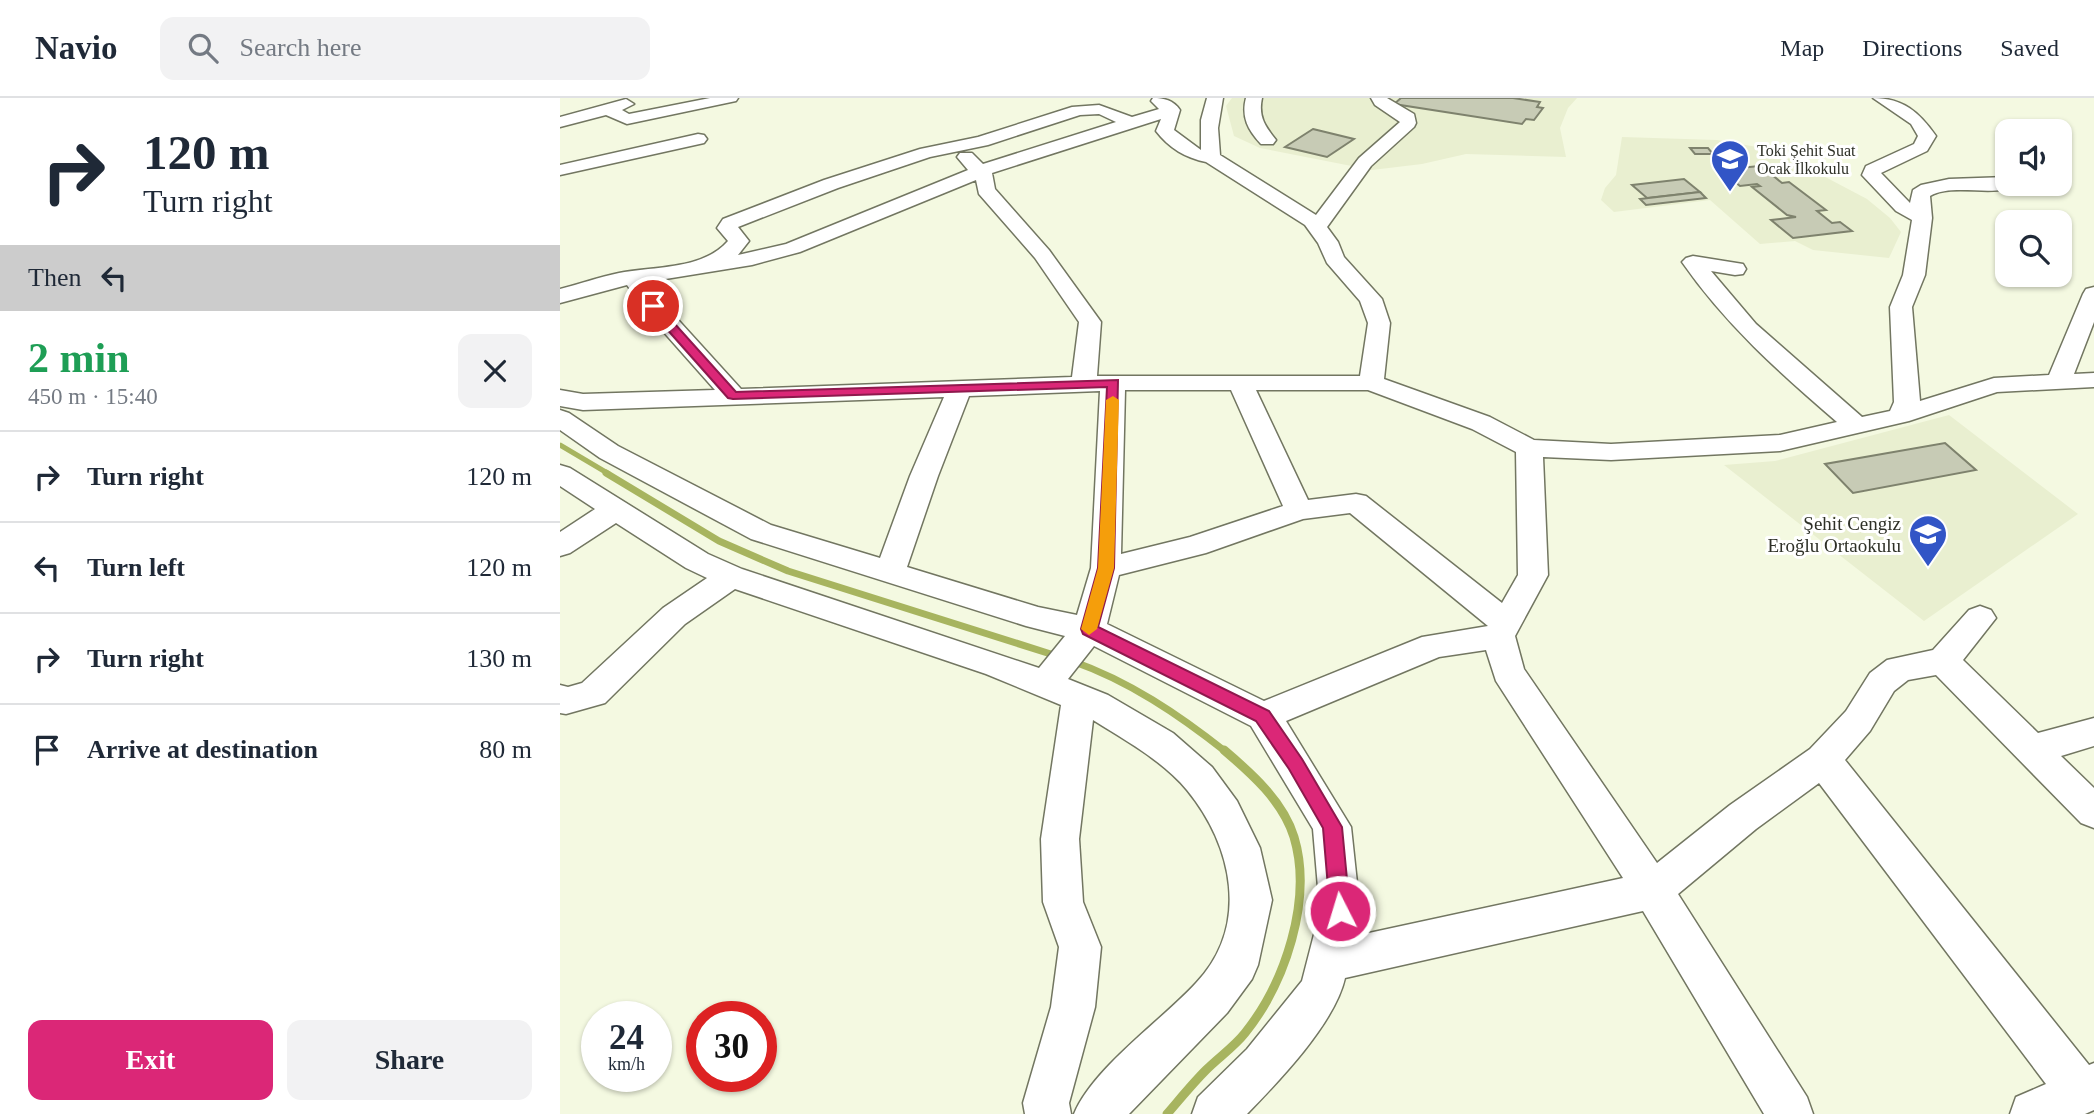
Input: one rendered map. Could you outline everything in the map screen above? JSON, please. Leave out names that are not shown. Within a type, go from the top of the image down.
[{"type":"street","points":[[560,122],[651,98]]},
{"type":"street","points":[[607,109],[627,118],[730,98]]},
{"type":"street","points":[[1155,98],[1172,110]]},
{"type":"street","points":[[1212,158],[1208,143],[1215,98]]},
{"type":"street","points":[[1254,98],[1252,119],[1266,140]]},
{"type":"street","points":[[1317,227],[1365,163],[1408,123],[1408,118],[1381,102],[1379,98]]},
{"type":"street","points":[[1881,98],[1917,121],[1927,136],[1921,147],[1880,165],[1872,170],[1871,175],[1903,207],[1922,218]]},
{"type":"street","points":[[699,267],[728,254],[739,241],[727,228],[730,223],[831,184],[1093,107],[1106,109],[1130,123]]},
{"type":"street","points":[[560,296],[633,278],[752,259],[793,248],[981,172],[1172,110]]},
{"type":"street","points":[[1172,110],[1165,131],[1179,145],[1194,155],[1212,158],[1312,221],[1328,242],[1334,259],[1371,299],[1379,323],[1371,383]]},
{"type":"street","points":[[560,170],[698,139]]},
{"type":"street","points":[[953,147],[985,177],[986,190],[1042,254],[1090,322],[1084,384]]},
{"type":"street","points":[[1900,416],[1907,402],[1901,307],[1914,275],[1922,218],[1920,194],[1942,186],[1995,184]]},
{"type":"street","points":[[1735,269],[1693,262],[1703,277],[1766,347],[1857,426]]},
{"type":"street","points":[[633,278],[653,306],[733,396]]},
{"type":"street","points":[[2059,380],[2094,294]]},
{"type":"street","points":[[560,398],[583,402],[1113,383],[1371,383],[1481,424],[1529,448],[1611,452],[1780,443],[1900,416],[1994,386],[2094,380]]},
{"type":"street","points":[[1048,1114],[1046,1104],[1073,1007],[1080,947],[1063,902],[1060,839],[1062,691],[1089,629],[1106,568],[1113,383]]},
{"type":"street","points":[[1240,383],[1299,510]]},
{"type":"street","points":[[890,573],[924,476],[960,388]]},
{"type":"street","points":[[560,418],[609,452],[761,532],[1037,618],[1089,629],[1263,716],[1332,827],[1340,911],[1321,992],[1263,1065],[1215,1114]]},
{"type":"street","points":[[1529,448],[1533,575],[1502,629],[1508,672],[1653,890],[1790,1114]]},
{"type":"street","points":[[560,474],[697,561],[731,577],[999,665],[1096,705],[1160,743],[1199,778],[1224,813],[1241,848],[1252,900],[1237,965],[1221,987],[1097,1114]]},
{"type":"street","points":[[1106,568],[1196,547],[1299,510],[1356,503],[1502,629]]},
{"type":"street","points":[[560,546],[616,509]]},
{"type":"street","points":[[560,698],[566,701],[593,694],[674,617],[731,577]]},
{"type":"street","points":[[1328,962],[1653,890],[1743,817],[1823,760],[1858,721],[1882,682],[1899,668],[1942,661],[1980,618]]},
{"type":"street","points":[[1263,716],[1434,646],[1502,629]]},
{"type":"street","points":[[1942,661],[2094,812]]},
{"type":"street","points":[[2031,750],[2094,732]]},
{"type":"street","points":[[1823,760],[2088,1089],[2034,1114]]},
{"type":"shaded area","points":[[1232,98],[1577,98],[1568,108],[1560,128],[1566,157],[1466,154],[1422,164],[1372,170],[1260,148],[1234,136],[1226,106]]},
{"type":"shaded area","name":"Toki Şehit Suat Ocak İlkokulu","points":[[1622,137],[1717,140],[1757,147],[1795,161],[1867,199],[1890,218],[1901,232],[1889,258],[1813,250],[1795,241],[1760,244],[1710,200],[1614,212],[1601,200],[1605,188],[1616,175]]},
{"type":"shaded area","name":"Şehit Cengiz Eroğlu Ortaokulu","points":[[1949,415],[2078,514],[1924,621],[1724,465],[1775,461]]},
{"type":"building","points":[[1401,98],[1513,98],[1540,102],[1537,107],[1543,108],[1534,120],[1526,119],[1522,124],[1394,104]]},
{"type":"building","points":[[1313,129],[1354,139],[1327,157],[1285,147]]},
{"type":"building","points":[[1690,148],[1708,148],[1713,154],[1695,154]]},
{"type":"building","points":[[1769,165],[1780,173],[1771,174],[1782,183],[1789,182],[1826,210],[1817,211],[1832,223],[1840,222],[1852,231],[1793,238],[1771,220],[1796,217],[1787,215],[1752,187],[1760,186],[1757,184],[1740,186],[1720,170]]},
{"type":"building","points":[[1684,179],[1700,192],[1647,198],[1632,185]]},
{"type":"building","points":[[1700,192],[1706,198],[1646,205],[1640,199]]},
{"type":"building","points":[[1945,443],[1976,470],[1853,493],[1825,464]]},
{"type":"waterway","points":[[560,445],[609,474]]},
{"type":"waterway","points":[[606,473],[719,541],[788,571],[1057,656]]},
{"type":"waterway","points":[[1072,661],[1113,678],[1152,700],[1226,752]]},
{"type":"waterway","points":[[1167,1114],[1201,1075],[1241,1038],[1259,1013],[1283,966],[1297,914],[1299,861],[1289,824],[1265,789],[1224,750]]},
{"type":"slow traffic","points":[[1089,629],[1106,568],[1113,400]]},
{"type":"place","name":"Toki Şehit Suat Ocak İlkokulu","points":[[1730,193]]},
{"type":"place","name":"Şehit Cengiz Eroğlu Ortaokulu","points":[[1928,568]]},
{"type":"route","points":[[653,306],[733,396],[1113,383],[1106,568],[1089,629],[1263,716],[1332,827],[1340,911]]}]
